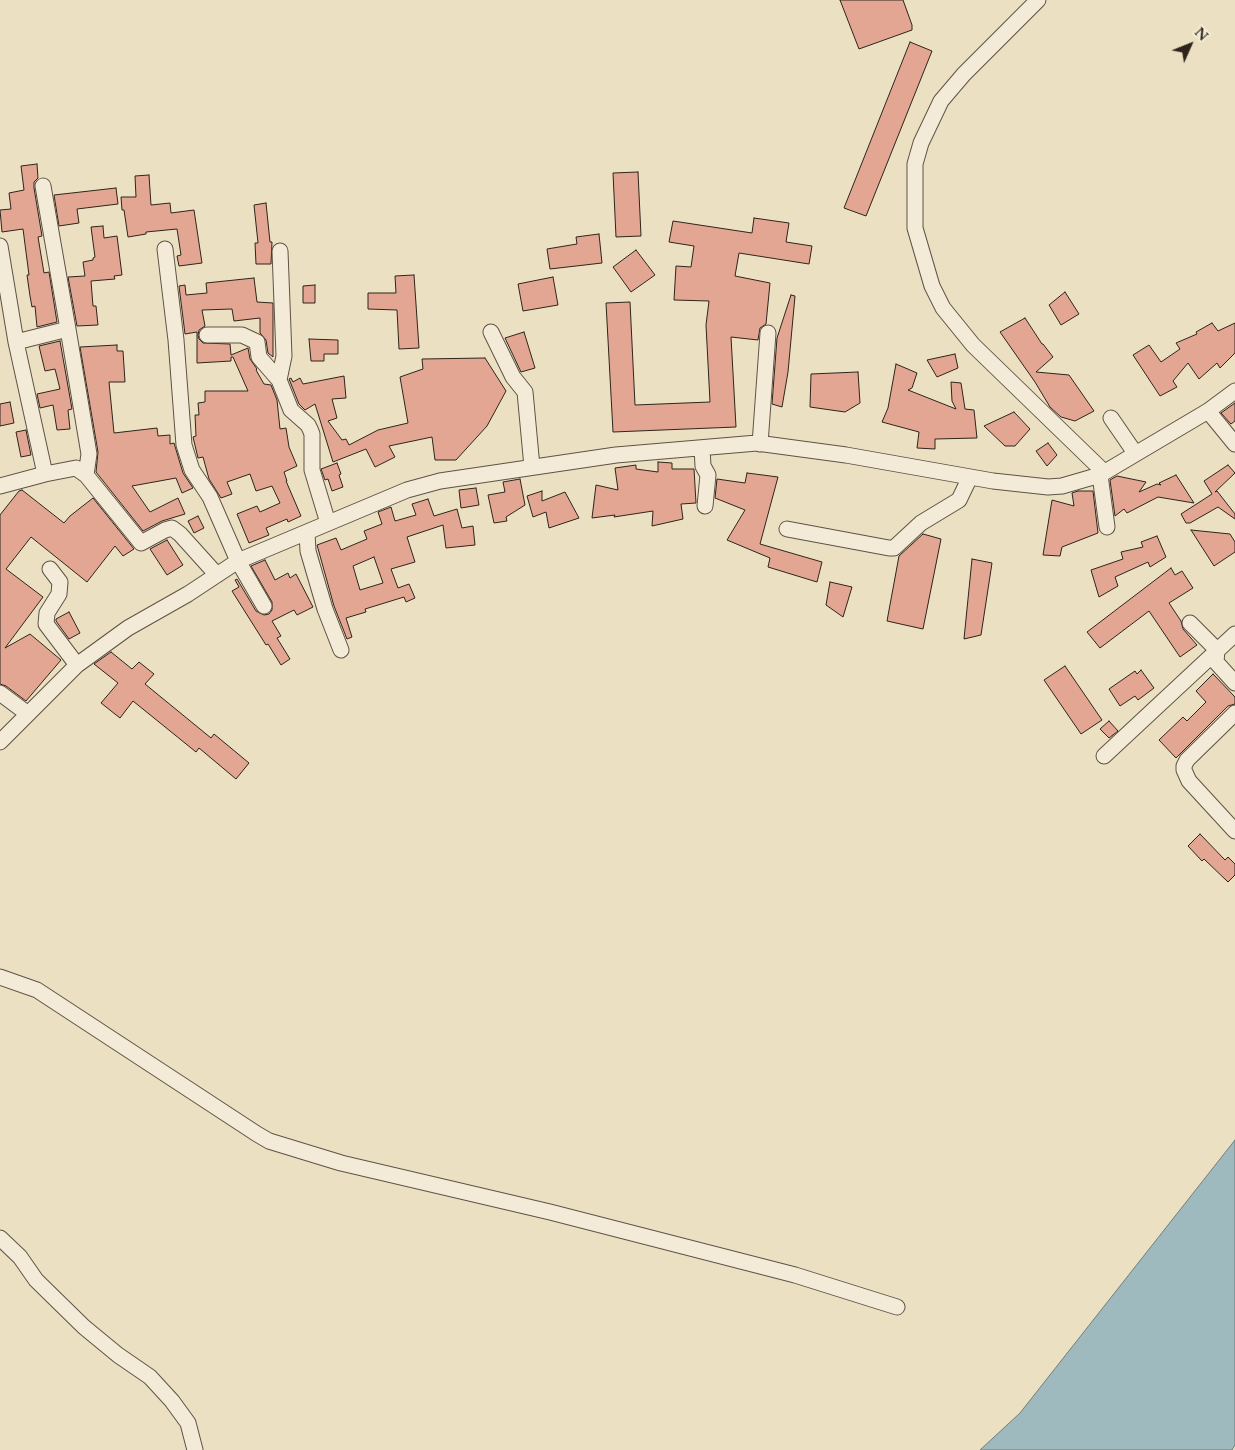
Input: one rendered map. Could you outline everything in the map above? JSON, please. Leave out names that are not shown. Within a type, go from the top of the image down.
[{"type":"street","points":[[1038,0],[964,74],[942,101],[921,143],[915,164],[915,228],[932,286],[943,308],[974,345],[1102,474],[1107,527]]},
{"type":"street","points":[[43,186],[89,454],[86,475]]},
{"type":"street","points":[[0,246],[16,342],[45,474]]},
{"type":"street","points":[[165,249],[176,340],[184,445],[192,470],[210,497],[238,561],[264,606]]},
{"type":"street","points":[[279,380],[284,356],[280,251]]},
{"type":"street","points":[[16,342],[68,329]]},
{"type":"street","points":[[491,332],[513,377],[525,392],[532,467]]},
{"type":"street","points":[[760,444],[768,333]]},
{"type":"street","points":[[207,335],[242,335],[257,342],[259,358],[279,380],[290,410],[308,425],[312,434],[312,470],[328,522]]},
{"type":"street","points":[[0,742],[77,665],[128,628],[188,594],[238,561],[407,490],[440,481],[616,455],[760,444],[846,455],[970,477],[1048,487],[1062,486],[1102,474],[1208,411],[1235,391]]},
{"type":"street","points":[[1208,411],[1235,444]]},
{"type":"street","points":[[1111,418],[1135,453]]},
{"type":"street","points":[[702,448],[703,466],[708,475],[705,506]]},
{"type":"street","points":[[0,486],[76,468],[86,475],[141,543],[172,528],[180,534],[217,574]]},
{"type":"street","points":[[787,529],[894,548],[921,523],[959,500],[970,477]]},
{"type":"street","points":[[307,533],[308,551],[325,609],[341,650]]},
{"type":"street","points":[[50,569],[60,582],[59,594],[47,612],[46,624],[77,665]]},
{"type":"street","points":[[1190,623],[1217,650],[1216,662],[1235,683]]},
{"type":"street","points":[[1104,756],[1235,634]]},
{"type":"street","points":[[0,693],[28,714]]},
{"type":"street","points":[[1235,714],[1187,760],[1184,766],[1190,781],[1235,831]]},
{"type":"street","points":[[0,977],[37,990],[257,1134],[278,1144],[341,1163],[550,1212],[796,1275],[897,1307]]},
{"type":"street","points":[[0,1238],[20,1256],[36,1280],[84,1327],[118,1355],[150,1377],[172,1401],[188,1423],[195,1450]]},
{"type":"water","points":[[1235,1140],[1235,1445],[1232,1450],[980,1450],[1020,1413]]},
{"type":"building","points":[[840,0],[903,0],[912,30],[859,49]]},
{"type":"building","points":[[910,42],[932,51],[866,216],[844,208]]},
{"type":"building","points":[[37,164],[38,178],[34,182],[34,188],[42,236],[38,237],[44,273],[49,272],[57,322],[37,327],[35,306],[32,307],[27,275],[29,275],[23,229],[2,232],[0,210],[11,209],[9,193],[24,190],[21,166]]},
{"type":"building","points":[[638,172],[641,236],[616,237],[613,173]]},
{"type":"building","points":[[149,175],[151,205],[170,203],[171,213],[194,210],[202,263],[179,266],[177,256],[181,255],[177,229],[146,232],[146,234],[128,237],[121,197],[136,197],[135,176]]},
{"type":"building","points":[[116,188],[118,204],[77,209],[79,223],[59,226],[54,195]]},
{"type":"building","points":[[266,203],[270,242],[272,242],[271,264],[256,264],[255,243],[258,243],[254,205]]},
{"type":"building","points":[[754,218],[789,223],[786,242],[812,246],[809,264],[739,253],[735,276],[770,283],[766,324],[760,328],[758,340],[731,337],[736,427],[613,432],[606,303],[630,302],[635,405],[710,402],[706,325],[709,301],[674,300],[676,266],[691,267],[694,246],[669,242],[673,221],[752,233]]},
{"type":"building","points":[[103,226],[104,238],[117,236],[122,275],[114,276],[115,279],[91,281],[93,306],[96,306],[98,325],[77,326],[68,277],[85,276],[83,262],[93,260],[95,257],[91,227]]},
{"type":"building","points":[[599,234],[602,263],[550,269],[547,249],[577,244],[576,237]]},
{"type":"building","points":[[636,250],[655,275],[631,292],[613,267]]},
{"type":"building","points":[[414,275],[419,348],[399,349],[397,310],[368,309],[368,293],[396,293],[395,276]]},
{"type":"building","points":[[553,277],[558,305],[523,311],[518,284]]},
{"type":"building","points":[[254,278],[257,302],[273,303],[273,357],[268,353],[266,340],[260,333],[260,318],[234,321],[232,309],[202,310],[205,326],[199,330],[198,335],[203,343],[230,344],[231,355],[248,348],[250,359],[264,384],[271,385],[277,400],[280,429],[286,428],[289,447],[297,466],[284,472],[301,516],[288,522],[287,519],[266,528],[269,535],[249,543],[237,514],[257,506],[260,512],[280,503],[272,486],[256,491],[250,474],[227,482],[232,494],[221,498],[209,479],[203,457],[198,458],[193,437],[196,436],[195,415],[199,415],[198,403],[205,402],[205,391],[248,391],[233,357],[231,357],[231,361],[197,363],[197,332],[185,334],[179,286],[185,285],[186,295],[207,293],[206,283]]},
{"type":"building","points":[[315,285],[315,303],[303,303],[303,286]]},
{"type":"building","points":[[1065,292],[1079,314],[1061,325],[1049,305]]},
{"type":"building","points":[[791,295],[795,296],[788,372],[782,407],[772,404],[777,338]]},
{"type":"building","points":[[1025,318],[1053,357],[1036,372],[1069,375],[1094,411],[1075,421],[1061,417],[1050,407],[1000,332]]},
{"type":"building","points":[[1212,323],[1218,331],[1235,323],[1235,353],[1220,368],[1217,363],[1199,379],[1188,363],[1173,381],[1177,387],[1160,396],[1133,355],[1149,345],[1161,362],[1180,349],[1176,343],[1197,334],[1196,332]]},
{"type":"building","points":[[524,332],[535,368],[521,372],[505,338]]},
{"type":"building","points":[[309,339],[338,340],[338,354],[324,354],[324,361],[311,361]]},
{"type":"building","points":[[60,341],[72,409],[68,410],[70,429],[57,430],[53,405],[40,408],[37,394],[60,389],[55,369],[45,371],[39,346]]},
{"type":"building","points":[[117,345],[117,351],[123,351],[125,382],[109,382],[114,433],[157,428],[158,436],[170,435],[170,444],[174,443],[183,473],[193,488],[182,493],[176,478],[132,486],[150,512],[178,498],[185,514],[162,521],[143,531],[96,472],[98,452],[80,347]]},
{"type":"building","points":[[955,354],[958,368],[937,377],[927,360]]},
{"type":"building","points":[[485,358],[506,391],[487,426],[456,460],[435,460],[432,437],[389,446],[395,457],[375,467],[366,449],[333,462],[315,404],[305,410],[299,404],[289,379],[291,378],[293,382],[300,378],[303,384],[344,376],[346,398],[332,399],[337,418],[328,421],[342,440],[346,439],[349,445],[378,430],[408,423],[400,377],[423,369],[422,359]]},
{"type":"building","points":[[896,364],[917,373],[912,388],[908,390],[956,409],[952,401],[951,382],[961,383],[965,409],[974,410],[977,438],[935,439],[935,449],[917,448],[919,432],[882,422],[888,408]]},
{"type":"building","points":[[858,372],[860,403],[845,412],[810,407],[811,374]]},
{"type":"building","points":[[10,402],[14,423],[0,426],[0,404]]},
{"type":"building","points":[[1235,403],[1235,421],[1231,424],[1221,413]]},
{"type":"building","points":[[1014,412],[1030,429],[1015,446],[1005,446],[984,426]]},
{"type":"building","points":[[26,430],[31,455],[21,457],[16,432]]},
{"type":"building","points":[[1048,443],[1057,455],[1047,466],[1036,451]]},
{"type":"building","points":[[658,462],[672,463],[672,469],[694,469],[696,503],[681,504],[683,519],[652,526],[653,511],[614,517],[615,515],[592,518],[596,485],[618,490],[615,468],[636,465],[636,469],[658,472]]},
{"type":"building","points":[[337,463],[343,487],[332,491],[328,479],[325,480],[321,469]]},
{"type":"building","points":[[1228,465],[1235,473],[1215,492],[1217,491],[1235,514],[1235,519],[1218,507],[1190,523],[1186,523],[1181,514],[1212,494],[1204,481]]},
{"type":"building","points":[[747,473],[778,477],[760,544],[822,562],[817,582],[768,567],[770,558],[727,540],[745,510],[715,498],[717,479],[745,483]]},
{"type":"building","points":[[1176,475],[1194,503],[1158,497],[1127,513],[1124,509],[1115,516],[1110,480],[1117,476],[1146,482],[1139,492],[1157,484],[1161,485],[1159,483]]},
{"type":"building","points":[[520,479],[525,505],[506,517],[507,521],[494,523],[488,495],[505,492],[503,482]]},
{"type":"building","points":[[476,488],[479,505],[461,508],[459,490]]},
{"type":"building","points":[[22,490],[64,523],[93,498],[134,549],[123,556],[115,546],[87,582],[31,537],[6,569],[43,597],[5,648],[30,634],[61,660],[26,701],[6,686],[0,684],[0,515],[19,491]]},
{"type":"building","points":[[542,491],[542,501],[565,492],[579,518],[549,528],[546,512],[533,517],[527,496]]},
{"type":"building","points":[[1093,491],[1098,533],[1062,547],[1060,556],[1043,555],[1052,500],[1074,506],[1072,493]]},
{"type":"building","points":[[428,499],[434,516],[457,509],[462,528],[473,526],[475,545],[446,548],[443,525],[407,537],[415,562],[391,569],[398,588],[409,584],[415,598],[406,602],[404,597],[365,609],[366,612],[346,618],[352,637],[347,639],[334,606],[317,545],[336,538],[341,550],[367,539],[364,531],[382,524],[378,512],[391,507],[395,521],[416,515],[412,504]],"holes":[[[374,557],[383,583],[360,590],[353,566]]]},
{"type":"building","points":[[198,516],[204,528],[194,533],[188,521]]},
{"type":"building","points":[[1191,530],[1230,534],[1235,542],[1235,552],[1214,566]]},
{"type":"building","points":[[923,534],[941,539],[923,629],[887,621],[899,556]]},
{"type":"building","points":[[1157,536],[1166,557],[1150,567],[1148,562],[1115,577],[1118,586],[1099,597],[1091,570],[1123,559],[1121,552],[1143,547],[1141,542]]},
{"type":"building","points":[[167,540],[183,565],[167,575],[150,549]]},
{"type":"building","points":[[972,559],[992,563],[981,635],[964,639]]},
{"type":"building","points":[[265,560],[275,580],[288,573],[290,578],[296,574],[313,607],[297,615],[294,610],[272,621],[281,636],[277,638],[290,659],[281,665],[232,591],[239,587],[235,580],[237,579],[256,611],[264,615],[269,614],[272,610],[272,602],[251,566]]},
{"type":"building","points":[[1171,568],[1175,575],[1182,571],[1193,588],[1169,603],[1181,621],[1183,629],[1197,645],[1180,657],[1149,611],[1100,648],[1087,632]]},
{"type":"building","points":[[830,582],[852,587],[843,617],[826,605]]},
{"type":"building","points":[[69,612],[80,633],[69,639],[56,619]]},
{"type":"building","points":[[111,652],[132,669],[139,662],[154,674],[145,684],[211,738],[214,734],[249,763],[236,779],[199,748],[196,752],[133,701],[120,718],[101,703],[118,683],[94,664]]},
{"type":"building","points":[[1065,666],[1102,720],[1081,734],[1044,680]]},
{"type":"building","points":[[1141,670],[1154,688],[1138,700],[1135,696],[1120,706],[1109,689],[1135,671],[1137,674]]},
{"type":"building","points":[[1213,674],[1235,697],[1235,704],[1228,706],[1176,758],[1159,740],[1183,717],[1187,721],[1206,702],[1196,691]]},
{"type":"building","points":[[1109,721],[1118,731],[1109,738],[1100,729]]},
{"type":"building","points":[[1200,834],[1225,860],[1228,857],[1235,864],[1235,875],[1228,882],[1204,859],[1202,861],[1188,846]]}]
